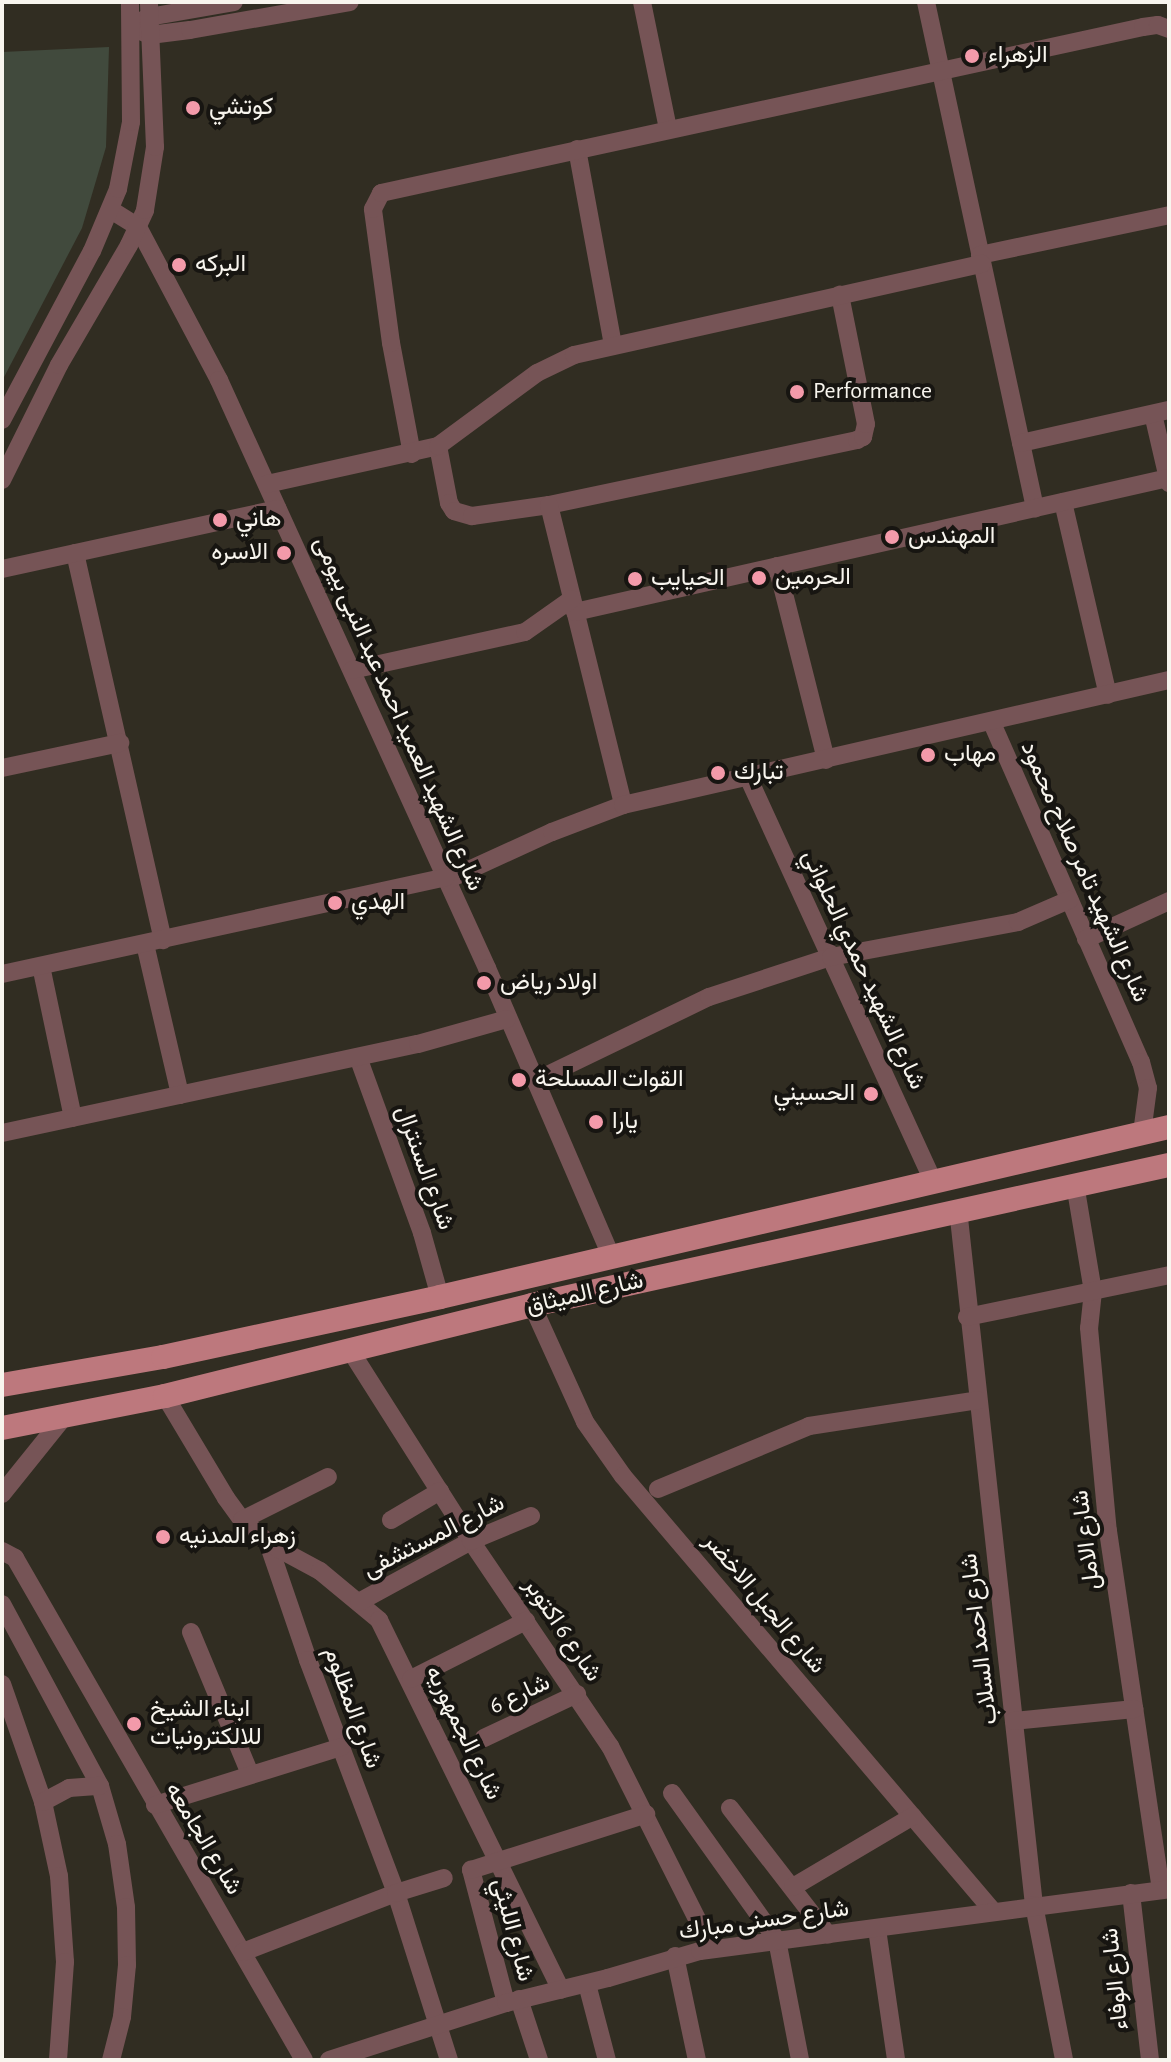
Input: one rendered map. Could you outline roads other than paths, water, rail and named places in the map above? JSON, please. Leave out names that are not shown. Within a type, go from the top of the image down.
[{"type":"main road","name":"شارع الميثاق","points":[[2,1385],[163,1357],[440,1297],[1169,1127]]},
{"type":"main road","points":[[1139,1134],[1153,1148],[1160,1167]]},
{"type":"main road","name":"شارع الميثاق","points":[[2,1428],[165,1396],[532,1305],[1160,1167]]},
{"type":"street","points":[[2,420],[111,210],[124,168],[131,122],[130,2]]},
{"type":"street","points":[[131,27],[149,18],[234,2]]},
{"type":"street","points":[[149,18],[350,2]]},
{"type":"street","points":[[642,2],[668,129]]},
{"type":"street","points":[[926,2],[1035,508]]},
{"type":"street","points":[[2,480],[59,365],[138,227],[150,189],[155,147],[149,18]]},
{"type":"street","points":[[412,454],[391,343],[375,200],[390,189],[1143,27],[1158,25],[1169,29]]},
{"type":"street","points":[[577,149],[613,346]]},
{"type":"street","name":"شارع الشهيد العميد احمد عبد النبى بيومى","points":[[111,210],[138,227],[219,380],[446,878],[612,1258]]},
{"type":"street","points":[[267,484],[438,446],[555,363],[613,346],[840,295],[1169,215]]},
{"type":"street","points":[[438,446],[449,503],[462,516],[549,505],[863,437],[866,424],[840,295]]},
{"type":"street","points":[[352,670],[525,632],[573,605],[777,566],[1168,480],[1161,412],[1021,443]]},
{"type":"street","points":[[1063,502],[1108,695]]},
{"type":"street","points":[[549,505],[623,805]]},
{"type":"street","points":[[2,569],[278,509]]},
{"type":"street","points":[[75,553],[120,743],[180,1095]]},
{"type":"street","points":[[777,566],[826,760]]},
{"type":"street","points":[[2,974],[446,878],[623,805],[992,723],[1169,680]]},
{"type":"street","name":"شارع الشهيد تامر صلاح محمود","points":[[992,723],[1146,1075],[1148,1101],[1139,1134]]},
{"type":"street","points":[[2,768],[120,743]]},
{"type":"street","name":"شارع الشهيد حمدي الحلواني","points":[[748,777],[933,1182]]},
{"type":"street","points":[[535,1081],[695,1002],[831,957],[1018,922],[1069,900]]},
{"type":"street","points":[[1086,939],[1169,901]]},
{"type":"street","points":[[41,966],[73,1118]]},
{"type":"street","points":[[2,1133],[358,1057],[507,1019]]},
{"type":"street","name":"شارع السنترال","points":[[358,1057],[422,1233],[440,1297]]},
{"type":"street","name":"شارع الامل","points":[[1075,1184],[1093,1291],[1089,1328],[1108,1531],[1165,1889]]},
{"type":"street","name":"شارع احمد السلاب","points":[[958,1209],[967,1317],[1034,1905],[1064,2060]]},
{"type":"street","points":[[967,1317],[1169,1275]]},
{"type":"street","name":"شارع الجبل الاخضر","points":[[532,1305],[581,1414],[605,1452],[993,1911]]},
{"type":"street","name":"شارع 6 اكتوبر","points":[[350,1350],[471,1541],[610,1746],[712,1949]]},
{"type":"street","name":"شارع المظلوم","points":[[165,1396],[242,1520],[268,1543],[396,1893],[441,2024],[449,2060]]},
{"type":"street","points":[[658,1489],[809,1426],[978,1400]]},
{"type":"street","points":[[2,1494],[64,1417]]},
{"type":"street","points":[[242,1520],[328,1477]]},
{"type":"street","points":[[391,1520],[440,1491]]},
{"type":"street","name":"شارع المستشفى","points":[[359,1602],[471,1541],[531,1516]]},
{"type":"street","name":"شارع الجمهوريه","points":[[268,1543],[320,1571],[379,1620],[411,1679],[561,1990]]},
{"type":"street","name":"شارع الجامعه","points":[[8,1554],[304,2060]]},
{"type":"street","points":[[2,1604],[100,1786],[120,1859],[127,1939],[122,2017],[111,2060]]},
{"type":"street","points":[[411,1679],[526,1621]]},
{"type":"street","points":[[191,1632],[250,1774]]},
{"type":"street","points":[[2,1684],[43,1802],[59,1876],[64,1933],[58,2060]]},
{"type":"street","name":"شارع 6","points":[[484,1738],[577,1694]]},
{"type":"street","points":[[1014,1721],[1134,1709]]},
{"type":"street","points":[[155,1805],[341,1747]]},
{"type":"street","points":[[43,1802],[69,1788],[100,1786]]},
{"type":"street","points":[[672,1793],[777,1940],[800,2060]]},
{"type":"street","points":[[730,1808],[828,1935]]},
{"type":"street","points":[[498,1862],[646,1814]]},
{"type":"street","points":[[793,1887],[913,1816]]},
{"type":"street","name":"شارع الليثي","points":[[498,1862],[471,1870],[512,2001]]},
{"type":"street","points":[[243,1952],[396,1893],[444,1878]]},
{"type":"street","name":"شارع حسنى مبارك","points":[[329,2060],[512,2001],[587,1984],[675,1956],[1165,1889]]},
{"type":"street","name":"شارع الوفاء","points":[[1131,1893],[1150,2060]]},
{"type":"street","points":[[877,1929],[896,2060]]},
{"type":"street","points":[[675,1956],[697,2060]]},
{"type":"street","points":[[587,1984],[607,2060]]},
{"type":"street","points":[[512,2001],[539,2060]]},
{"type":"place","name":"الزهراء","points":[[972,56]]},
{"type":"place","name":"كوتشي","points":[[193,108]]},
{"type":"place","name":"البركه","points":[[179,265]]},
{"type":"place","name":"Performance","points":[[797,392]]},
{"type":"place","name":"هاني","points":[[220,520]]},
{"type":"place","name":"المهندس","points":[[892,537]]},
{"type":"place","name":"الاسره","points":[[284,553]]},
{"type":"place","name":"الحرمين","points":[[759,578]]},
{"type":"place","name":"الحيايب","points":[[635,579]]},
{"type":"place","name":"مهاب","points":[[928,755]]},
{"type":"place","name":"تبارك","points":[[718,773]]},
{"type":"place","name":"الهدي","points":[[335,903]]},
{"type":"place","name":"اولاد رياض","points":[[484,983]]},
{"type":"place","name":"القوات المسلحة","points":[[519,1080]]},
{"type":"place","name":"الحسيني","points":[[871,1094]]},
{"type":"place","name":"يارا","points":[[596,1122]]},
{"type":"place","name":"زهراء المدنيه","points":[[163,1537]]},
{"type":"place","name":"ابناء الشيخ للالكترونيات","points":[[134,1724]]}]
